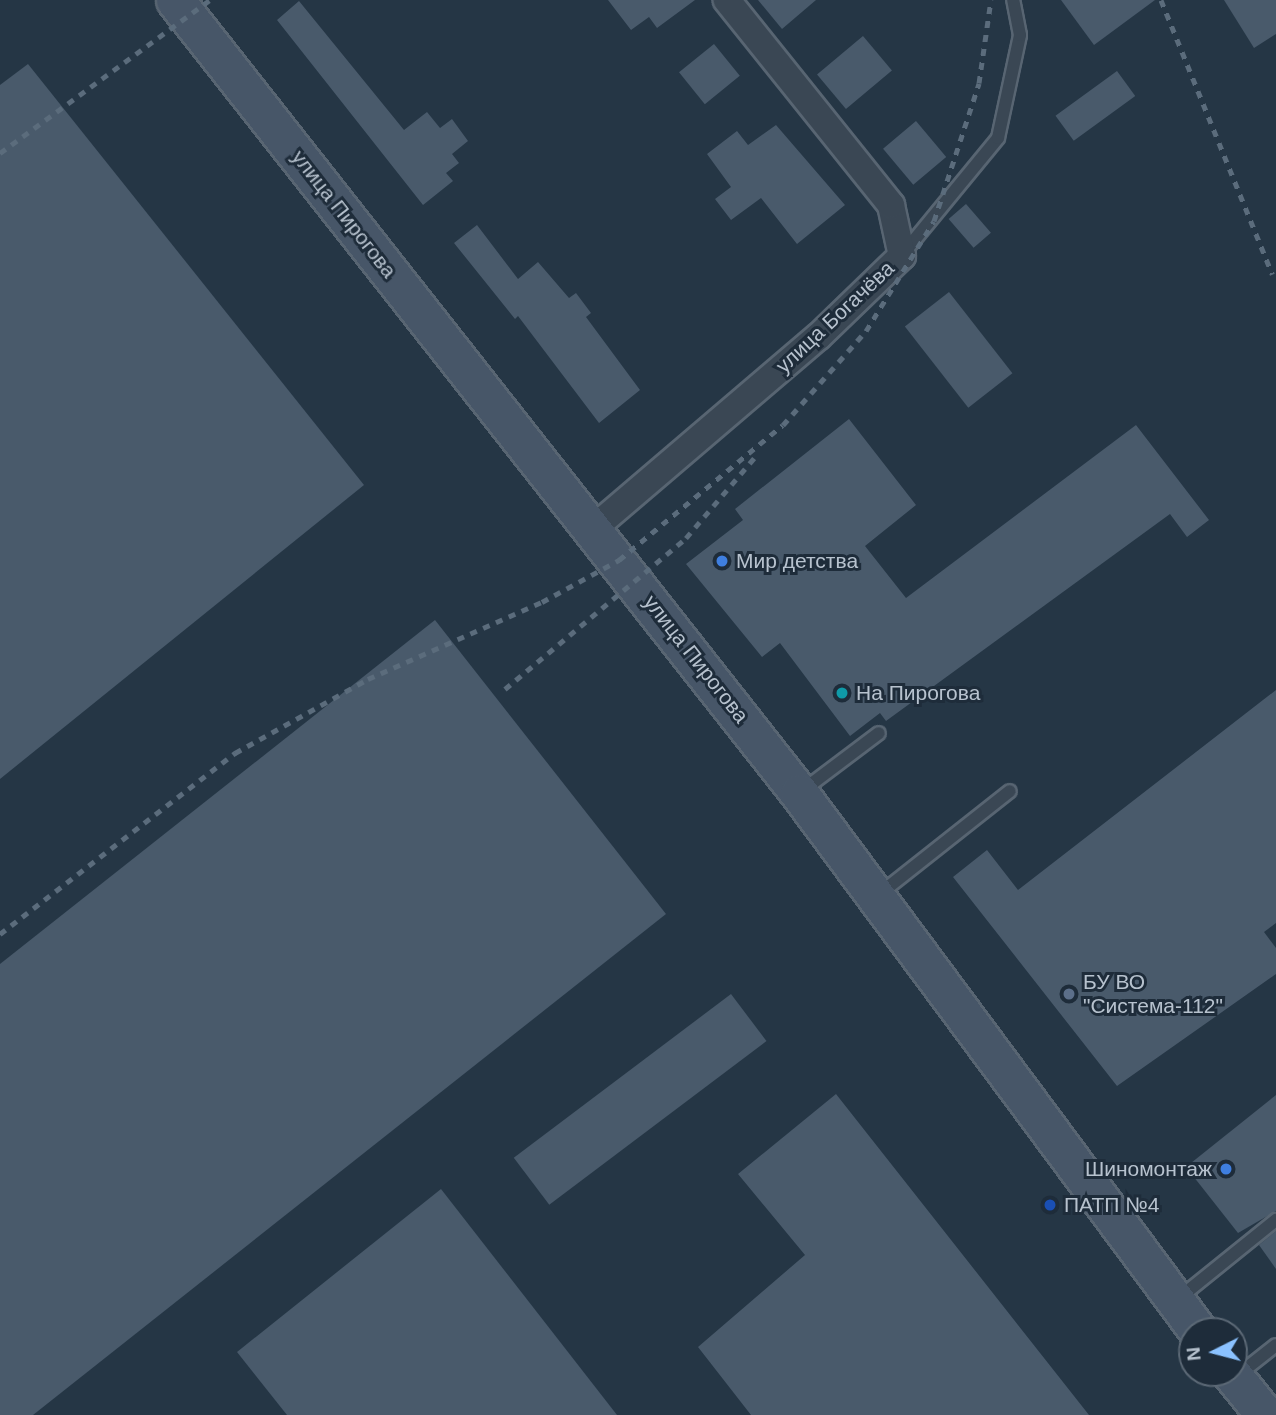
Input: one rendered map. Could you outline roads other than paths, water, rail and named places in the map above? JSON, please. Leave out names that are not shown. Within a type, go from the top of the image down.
[{"type":"street","name":"улица Пирогова","points":[[175,0],[594,528],[799,793],[1187,1317]]},
{"type":"street","name":"улица Богачёва","points":[[594,528],[818,337],[902,256],[891,205],[727,0]]},
{"type":"street","points":[[1243,1387],[1265,1415]]},
{"type":"lane","points":[[902,256],[998,138],[1020,35],[1013,0]]},
{"type":"lane","points":[[799,793],[878,733]]},
{"type":"lane","points":[[877,896],[1010,791]]},
{"type":"lane","points":[[1175,1302],[1276,1220]]},
{"type":"lane","points":[[1248,1365],[1276,1345]]},
{"type":"railway","points":[[0,153],[210,0]]},
{"type":"railway","points":[[0,934],[235,753],[368,679],[542,602],[619,560],[783,425],[866,331],[934,221],[979,83],[991,0]]},
{"type":"railway","points":[[1161,0],[1272,274]]},
{"type":"railway","points":[[505,689],[686,538],[755,457]]},
{"type":"place","name":"Мир детства","points":[[722,561]]},
{"type":"place","name":"На Пирогова","points":[[842,693]]},
{"type":"place","name":"БУ ВО \"Система-112\"","points":[[1069,994]]},
{"type":"place","name":"Шиномонтаж","points":[[1226,1169]]},
{"type":"place","name":"ПАТП №4","points":[[1050,1205]]}]
